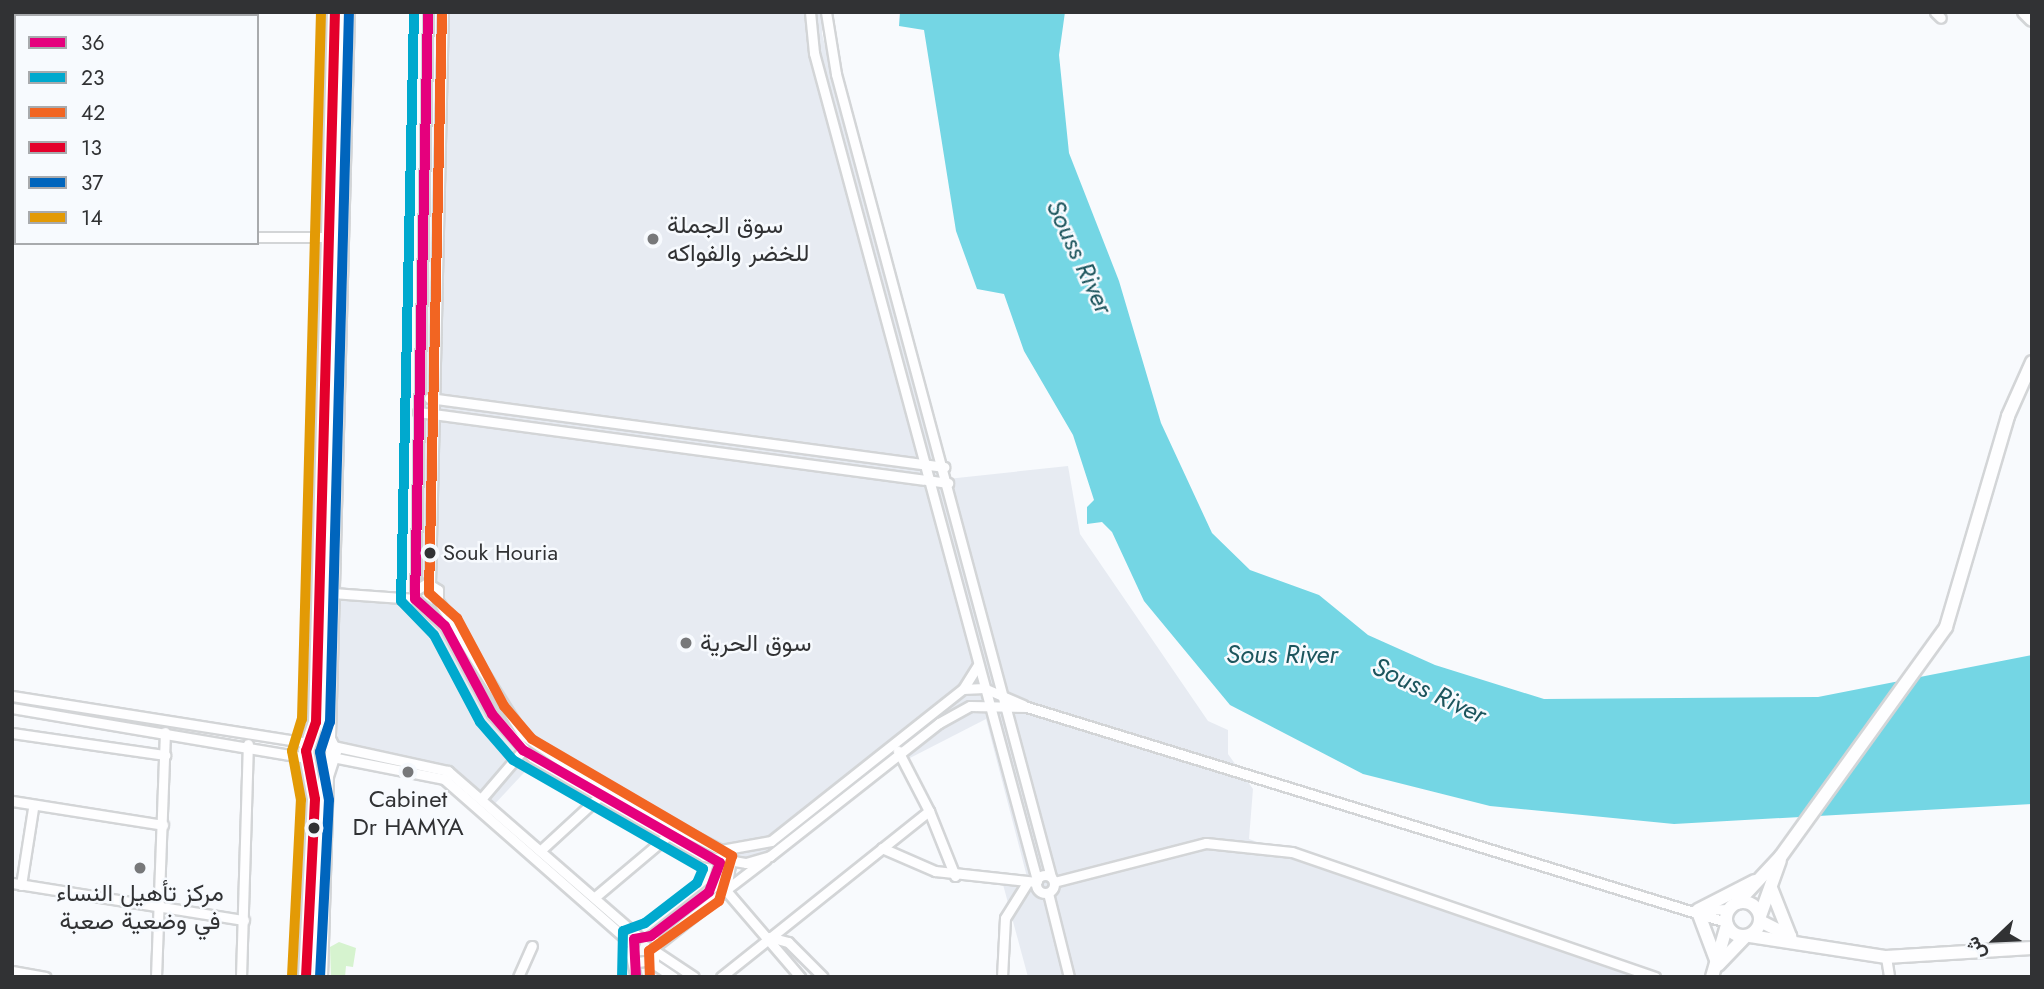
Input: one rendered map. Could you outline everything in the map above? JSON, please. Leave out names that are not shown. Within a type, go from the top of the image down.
[{"type":"main road","points":[[320,977],[329,237],[335,12]]},
{"type":"main road","points":[[306,977],[311,760],[324,747],[333,593],[347,12]]},
{"type":"street","points":[[428,12],[415,595],[445,626],[492,713],[523,750],[720,863],[731,864],[770,856]]},
{"type":"street","points":[[443,12],[430,584],[510,721],[537,748],[602,794]]},
{"type":"street","points":[[810,12],[814,53],[933,484],[1033,882],[1048,893]]},
{"type":"street","points":[[826,12],[836,74],[944,467],[1004,705],[1052,879],[1048,893],[1069,977]]},
{"type":"street","points":[[2024,12],[2032,20]]},
{"type":"street","points":[[259,237],[329,237]]},
{"type":"street","points":[[1714,969],[1747,936],[1760,918],[1766,883],[1780,856],[1923,666],[1946,627],[2008,416],[2032,362]]},
{"type":"street","points":[[419,397],[944,467]]},
{"type":"street","points":[[418,412],[933,484],[948,483]]},
{"type":"street","points":[[609,423],[614,438]]},
{"type":"street","points":[[614,438],[621,424]]},
{"type":"street","points":[[333,593],[415,595],[430,584]]},
{"type":"street","points":[[425,608],[438,601]]},
{"type":"street","points":[[656,944],[770,856],[896,749],[963,689],[978,665]]},
{"type":"street","points":[[963,689],[985,688],[1027,707],[1696,911],[1730,915],[1751,904],[1760,918],[1806,944]]},
{"type":"street","points":[[12,696],[443,769],[595,897],[634,939],[644,963],[645,977]]},
{"type":"street","points":[[671,833],[726,851],[771,841],[896,749],[939,723],[989,703],[1027,707]]},
{"type":"street","points":[[12,708],[311,760]]},
{"type":"street","points":[[156,977],[161,907],[165,723]]},
{"type":"street","points":[[12,733],[165,755]]},
{"type":"street","points":[[241,977],[248,735]]},
{"type":"street","points":[[324,747],[444,779],[634,939],[656,944],[694,977]]},
{"type":"street","points":[[896,749],[929,811],[955,876]]},
{"type":"street","points":[[481,799],[523,750]]},
{"type":"street","points":[[541,850],[602,794]]},
{"type":"street","points":[[12,802],[33,808],[163,825]]},
{"type":"street","points":[[33,808],[17,884],[244,920]]},
{"type":"street","points":[[721,977],[929,811]]},
{"type":"street","points":[[595,897],[671,833]]},
{"type":"street","points":[[882,848],[955,876],[1033,882],[1206,843],[1292,852],[1655,977]]},
{"type":"street","points":[[636,977],[656,944],[717,880],[720,863],[726,851]]},
{"type":"street","points":[[726,851],[731,864],[726,890]]},
{"type":"street","points":[[717,880],[769,937],[774,953],[800,977]]},
{"type":"street","points":[[1002,977],[1005,918],[1033,882]]},
{"type":"street","points":[[1696,911],[1766,883]]},
{"type":"street","points":[[1714,969],[1730,915],[1766,883]]},
{"type":"street","points":[[1766,883],[1790,936]]},
{"type":"street","points":[[1696,911],[1714,969]]},
{"type":"street","points":[[1730,915],[1747,936],[1886,957],[2032,948]]},
{"type":"street","points":[[769,937],[788,942],[823,977]]},
{"type":"street","points":[[518,977],[532,946]]},
{"type":"street","points":[[1886,957],[1889,977]]},
{"type":"street","points":[[644,963],[673,977]]},
{"type":"street","points":[[12,971],[45,977]]},
{"type":"shaded area","points":[[437,12],[823,12],[822,34],[938,480],[1068,466],[1080,534],[1208,721],[1228,730],[1228,754],[1253,789],[1249,839],[1638,977],[1028,977],[1001,877],[1027,877],[986,719],[871,778],[769,852],[729,864],[536,760],[490,809],[444,771],[344,747],[338,738],[337,586],[433,602],[421,572]]},
{"type":"green space","points":[[339,942],[356,948],[353,967],[346,966],[345,977],[331,977],[330,947]]},
{"type":"water","name":"Sous River","points":[[900,12],[1065,12],[1059,55],[1069,153],[1119,281],[1161,423],[1212,533],[1250,570],[1319,595],[1368,635],[1435,665],[1544,699],[1818,697],[2032,655],[2032,804],[1674,824],[1490,806],[1363,774],[1230,705],[1144,601],[1112,532],[1102,522],[1087,524],[1087,507],[1094,500],[1073,435],[1024,351],[1004,294],[977,289],[956,231],[924,30],[899,26]]},
{"type":"transit line","name":"14","points":[[292,976],[301,800],[292,751],[302,719],[321,12]]},
{"type":"transit line","name":"13","points":[[306,977],[315,799],[306,751],[316,722],[335,12]]},
{"type":"transit line","name":"37","points":[[320,977],[329,800],[320,752],[330,722],[349,12]]},
{"type":"transit line","name":"23","points":[[414,12],[401,601],[434,635],[480,722],[513,760],[703,869],[697,883],[645,923],[623,931],[622,977]]},
{"type":"transit line","name":"36","points":[[428,12],[415,599],[445,626],[492,714],[523,750],[720,863],[709,892],[651,936],[634,939],[636,977]]},
{"type":"transit line","name":"42","points":[[442,12],[429,593],[457,618],[504,706],[532,739],[732,856],[719,901],[649,951],[650,976]]},
{"type":"place","name":"سوق الجملة للخضر والفواكه","points":[[653,239]]},
{"type":"place","name":"Souk Houria","points":[[430,553]]},
{"type":"place","name":"سوق الحرية","points":[[686,643]]},
{"type":"place","name":"Cabinet Dr HAMYA","points":[[408,772]]},
{"type":"place","name":"مركز تأهيل النساء في وضعية صعبة","points":[[140,868]]},
{"type":"water label","name":"Souss River","points":[[1079,257]]},
{"type":"water label","name":"Souss River","points":[[1429,691]]}]
